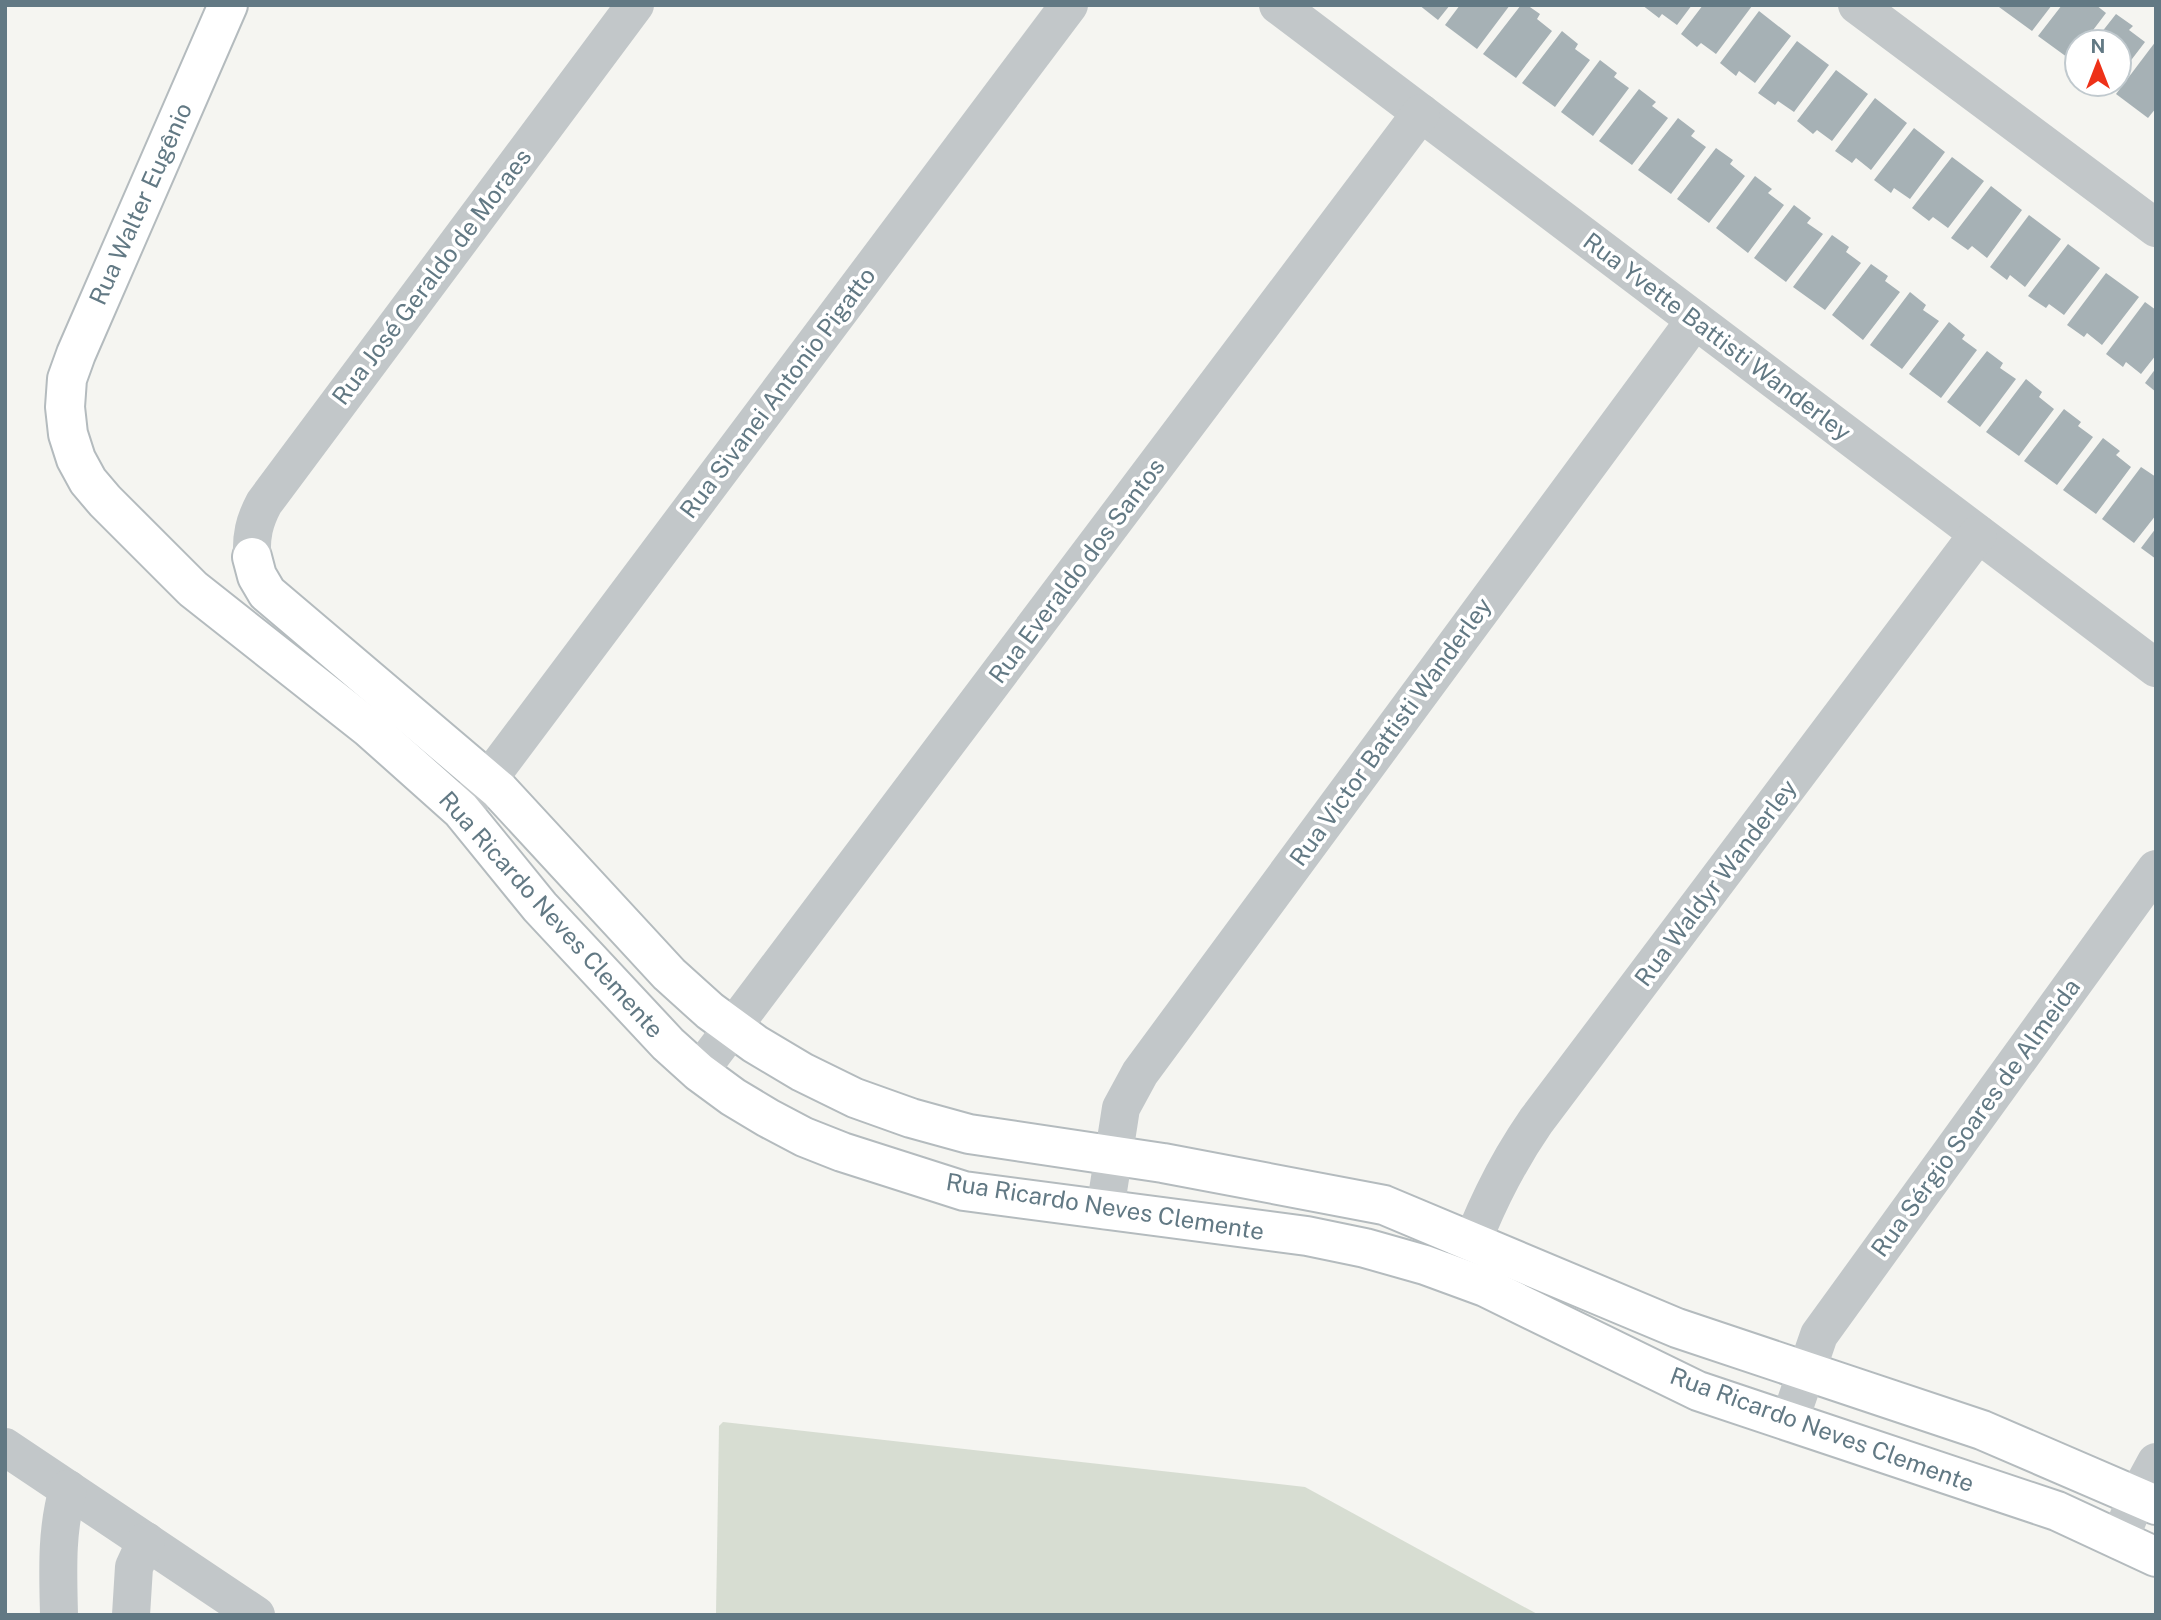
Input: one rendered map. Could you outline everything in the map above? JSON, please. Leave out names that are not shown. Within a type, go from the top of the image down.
[{"type":"street","name":"Rua Walter Eugênio","points":[[65,407],[67,379],[76,354],[228,5]]},
{"type":"street","name":"Rua José Geraldo de Moraes","points":[[252,557],[253,529],[264,503],[635,5]]},
{"type":"street","name":"Rua Sivanei Antonio Pigatto","points":[[461,810],[488,780],[1069,5]]},
{"type":"street","name":"Rua Yvette Battisti Wanderley","points":[[1278,5],[2156,668]]},
{"type":"street","points":[[1857,5],[2156,228]]},
{"type":"street","name":"Rua Everaldo dos Santos","points":[[699,1072],[1421,113]]},
{"type":"street","name":"Rua Victor Battisti Wanderley","points":[[1105,1210],[1121,1108],[1140,1073],[1695,320]]},
{"type":"street","name":"Rua Ricardo Neves Clemente","points":[[65,407],[68,434],[76,459],[88,481],[193,589],[369,728],[461,810],[540,907],[668,1044],[699,1072],[733,1097],[804,1137],[964,1191],[1307,1236],[1365,1248],[1465,1259],[1982,1430],[2146,1501]]},
{"type":"street","name":"Rua Waldyr Wanderley","points":[[1465,1259],[1492,1193],[1512,1156],[1536,1121],[1978,534]]},
{"type":"street","name":"Rua Ricardo Neves Clemente","points":[[252,557],[257,576],[267,593],[499,790],[669,974],[732,1027],[802,1072],[855,1098],[911,1118],[969,1134],[1163,1163],[1384,1205],[1465,1259],[1485,1287],[1699,1391],[2057,1511],[2156,1557]]},
{"type":"street","name":"Rua Sérgio Soares de Almeida","points":[[1789,1422],[1819,1335],[2156,869]]},
{"type":"street","points":[[5,1447],[256,1615]]},
{"type":"street","points":[[2119,1540],[2146,1501],[2156,1462]]},
{"type":"street","points":[[59,1615],[58,1540],[68,1489]]},
{"type":"street","points":[[131,1615],[134,1567],[146,1541]]},
{"type":"shaded area","points":[[723,1422],[1305,1487],[1539,1615],[716,1615],[719,1426]]},
{"type":"building","points":[[1419,5],[1450,5],[1438,20]]},
{"type":"building","points":[[1460,5],[1510,5],[1477,49],[1445,25]]},
{"type":"building","points":[[1521,5],[1527,5],[1540,14],[1537,19],[1552,31],[1516,78],[1483,54]]},
{"type":"building","points":[[1642,5],[1692,5],[1677,25],[1662,14],[1659,18]]},
{"type":"building","points":[[1703,5],[1752,6],[1716,54],[1701,43],[1697,47],[1681,34]]},
{"type":"building","points":[[2052,5],[2032,31],[1999,7]]},
{"type":"building","points":[[2062,5],[2096,5],[2106,13],[2095,28],[2063,28],[2063,54],[2038,36]]},
{"type":"building","points":[[1759,11],[1791,36],[1755,83],[1739,71],[1736,76],[1720,63]]},
{"type":"building","points":[[2116,14],[2133,26],[2131,28],[2105,28]]},
{"type":"building","points":[[1562,31],[1578,44],[1575,49],[1590,60],[1555,107],[1522,83]]},
{"type":"building","points":[[2133,33],[2145,42],[2133,58]]},
{"type":"building","points":[[1797,41],[1829,65],[1794,112],[1778,101],[1775,105],[1758,93]]},
{"type":"building","points":[[2156,41],[2156,108],[2148,118],[2121,98],[2133,98],[2133,71]]},
{"type":"building","points":[[1600,60],[1617,73],[1614,77],[1629,88],[1593,136],[1561,112]]},
{"type":"building","points":[[1836,70],[1868,94],[1832,141],[1817,130],[1813,134],[1797,121]]},
{"type":"building","points":[[1639,89],[1656,102],[1652,106],[1668,118],[1632,165],[1599,141]]},
{"type":"building","points":[[1875,98],[1907,123],[1871,170],[1856,158],[1852,163],[1835,151]]},
{"type":"building","points":[[1678,118],[1695,131],[1691,136],[1706,147],[1671,194],[1638,170]]},
{"type":"building","points":[[1914,128],[1945,152],[1910,199],[1894,188],[1891,193],[1874,180]]},
{"type":"building","points":[[1716,148],[1733,160],[1730,164],[1745,176],[1709,223],[1677,199]]},
{"type":"building","points":[[1952,157],[1984,181],[1948,228],[1933,217],[1929,221],[1912,208]]},
{"type":"building","points":[[1755,176],[1772,189],[1768,193],[1784,205],[1748,253],[1716,228]]},
{"type":"building","points":[[1991,186],[2022,210],[1987,258],[1972,246],[1968,250],[1951,238]]},
{"type":"building","points":[[1794,205],[1811,218],[1807,223],[1823,234],[1786,282],[1754,258]]},
{"type":"building","points":[[2029,215],[2061,239],[2025,287],[2010,275],[2007,280],[1990,267]]},
{"type":"building","points":[[1832,235],[1849,247],[1846,252],[1861,263],[1825,310],[1793,287]]},
{"type":"building","points":[[2068,244],[2100,268],[2064,315],[2049,304],[2046,308],[2028,296]]},
{"type":"building","points":[[1871,264],[1888,276],[1885,281],[1900,292],[1863,340],[1832,315]]},
{"type":"building","points":[[2106,273],[2139,297],[2102,345],[2087,333],[2084,337],[2067,325]]},
{"type":"building","points":[[1910,292],[1926,305],[1923,310],[1939,321],[1902,369],[1870,345]]},
{"type":"building","points":[[2145,302],[2156,310],[2156,355],[2141,374],[2126,362],[2123,367],[2106,354]]},
{"type":"building","points":[[1949,322],[1965,335],[1962,339],[1977,350],[1941,398],[1909,374]]},
{"type":"building","points":[[1987,351],[2003,363],[2000,368],[2016,379],[1980,427],[1947,402]]},
{"type":"building","points":[[2156,368],[2156,392],[2145,383]]},
{"type":"building","points":[[2026,379],[2042,392],[2039,397],[2054,409],[2019,456],[1986,432]]},
{"type":"building","points":[[2064,409],[2081,422],[2078,426],[2093,437],[2057,485],[2024,461]]},
{"type":"building","points":[[2103,438],[2120,451],[2116,455],[2131,467],[2096,514],[2063,490]]},
{"type":"building","points":[[2141,467],[2156,477],[2156,515],[2134,543],[2102,519]]},
{"type":"building","points":[[2156,528],[2156,559],[2141,548]]}]
